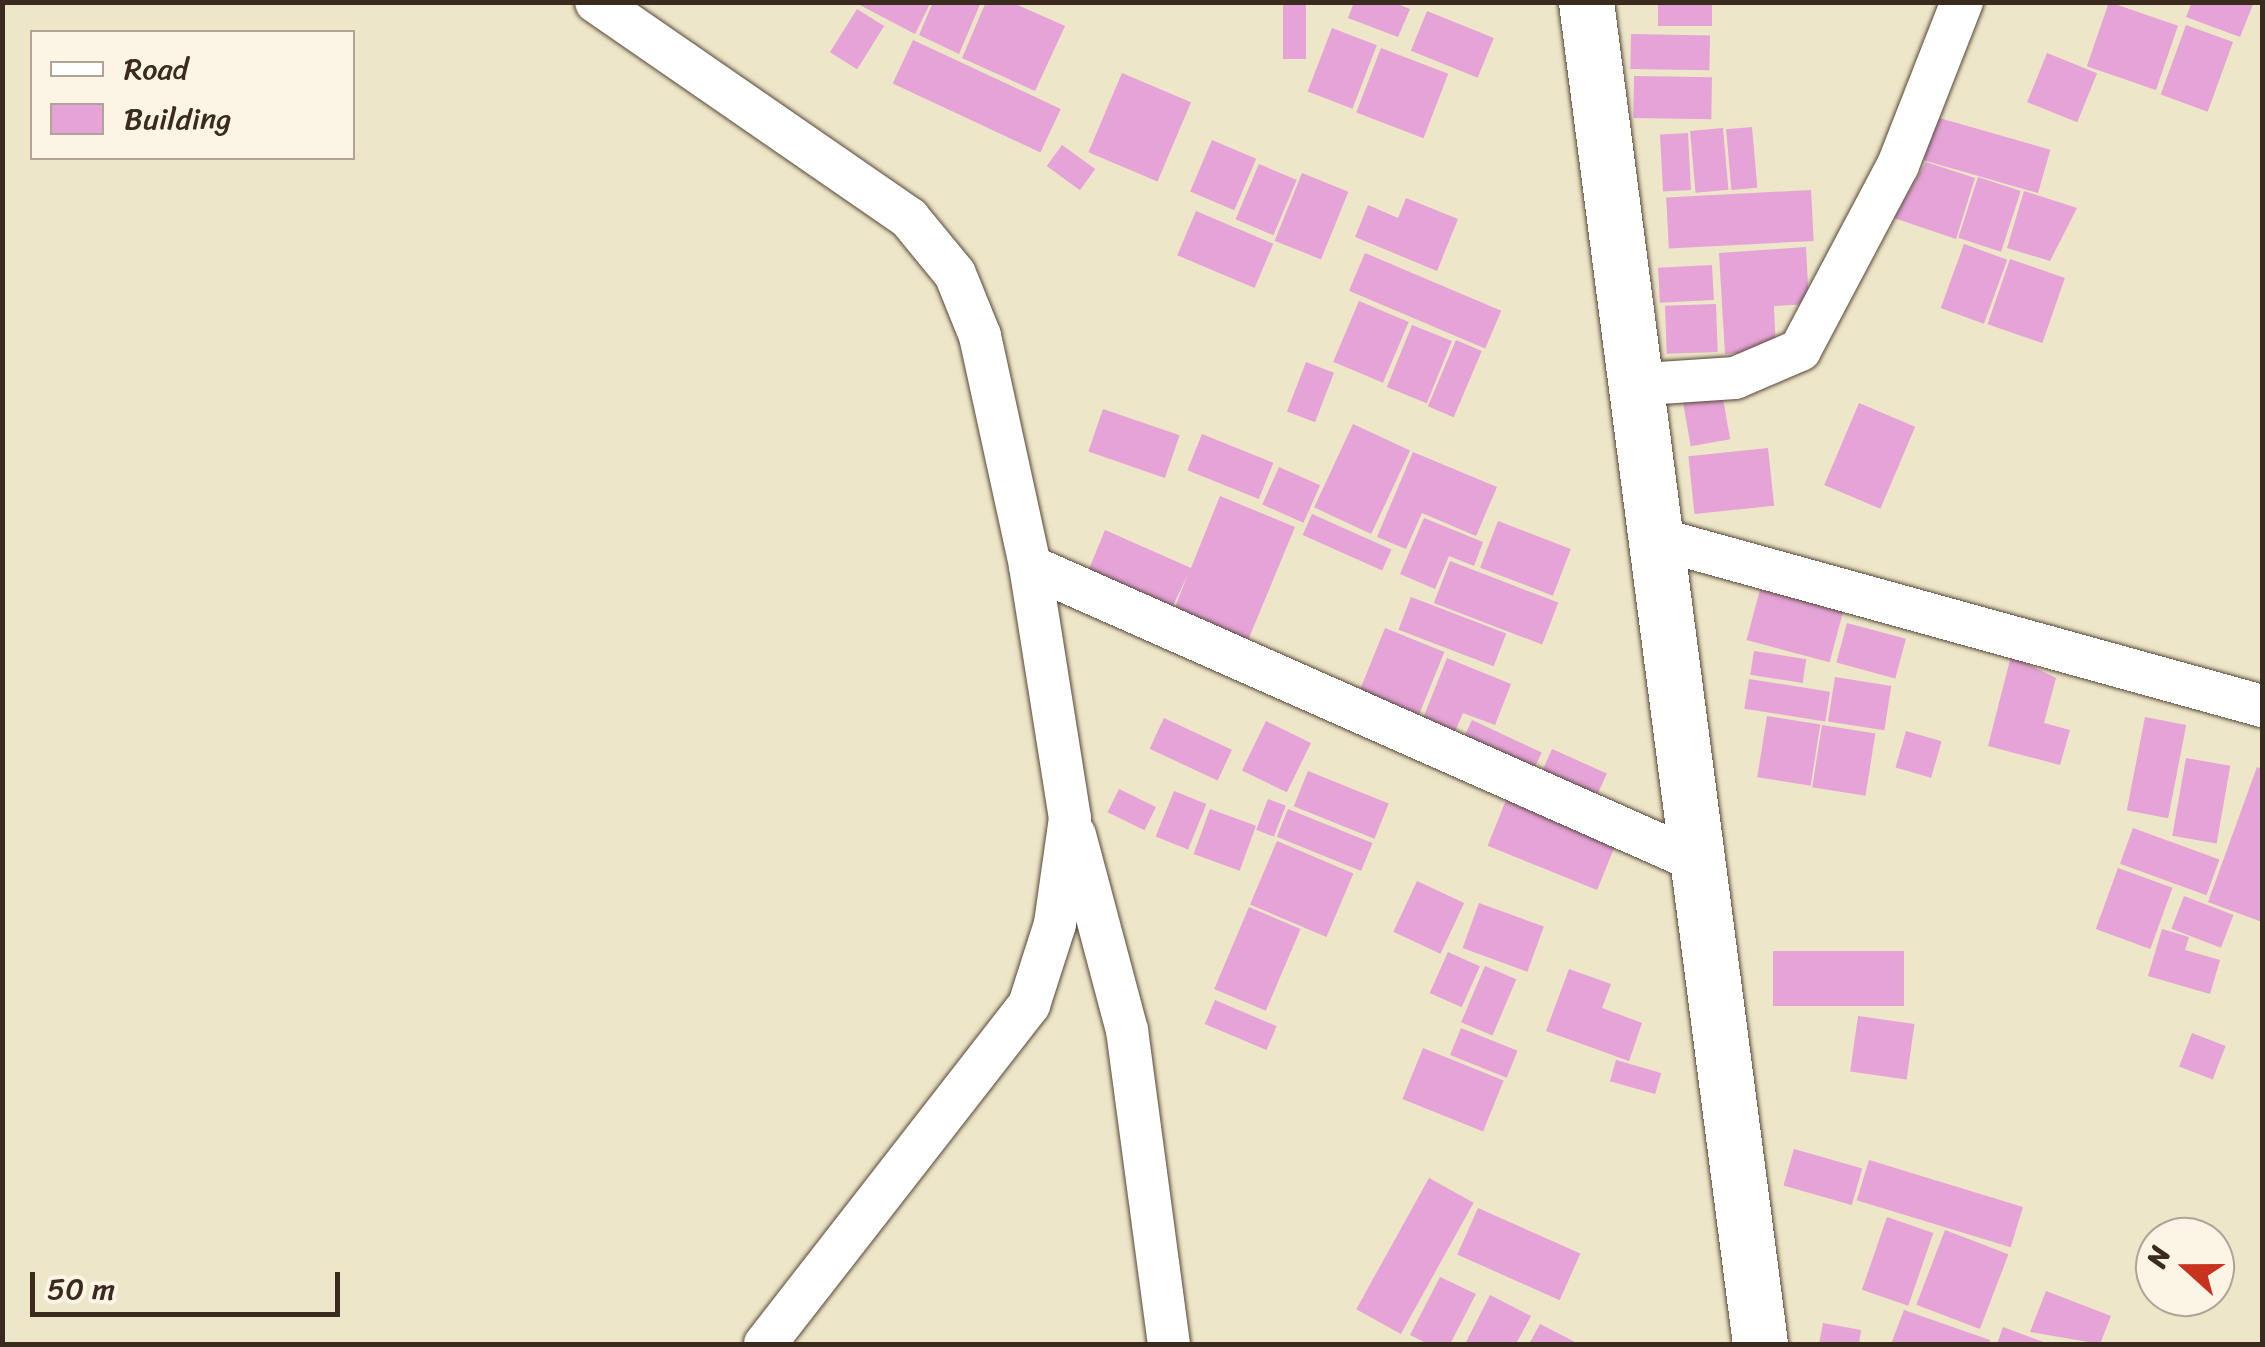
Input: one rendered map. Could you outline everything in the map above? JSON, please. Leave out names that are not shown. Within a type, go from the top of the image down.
[{"type":"main road","points":[[1586,2],[1630,385],[1703,864],[1760,1344]]},
{"type":"street","points":[[596,2],[909,218],[955,274],[980,336],[1030,566],[1070,818],[1128,1030],[1169,1344]]},
{"type":"street","points":[[1630,385],[1734,378],[1800,350],[1898,165],[1962,2]]},
{"type":"street","points":[[1654,538],[2262,706]]},
{"type":"street","points":[[1030,566],[1703,864]]},
{"type":"street","points":[[765,1344],[1028,1005],[1054,924],[1070,818]]},
{"type":"building","points":[[854,2],[931,2],[915,34]]},
{"type":"building","points":[[933,2],[981,2],[959,54],[919,35]]},
{"type":"building","points":[[986,2],[1011,2],[1065,26],[1035,91],[962,58]]},
{"type":"building","points":[[1283,2],[1306,2],[1306,59],[1283,59]]},
{"type":"building","points":[[1354,2],[1393,2],[1410,9],[1398,37],[1348,18]]},
{"type":"building","points":[[1658,2],[1712,2],[1712,26],[1658,26]]},
{"type":"building","points":[[2109,2],[2178,26],[2156,90],[2087,66]]},
{"type":"building","points":[[2192,2],[2254,2],[2240,37],[2186,17]]},
{"type":"building","points":[[857,9],[884,26],[857,69],[830,52]]},
{"type":"building","points":[[1427,11],[1494,38],[1478,78],[1411,51]]},
{"type":"building","points":[[2186,25],[2233,42],[2208,112],[2161,95]]},
{"type":"building","points":[[1332,28],[1377,45],[1352,109],[1308,91]]},
{"type":"building","points":[[1631,34],[1710,35],[1709,70],[1630,69]]},
{"type":"building","points":[[913,40],[1061,109],[1040,152],[893,84]]},
{"type":"building","points":[[1381,48],[1448,74],[1423,138],[1356,112]]},
{"type":"building","points":[[2047,53],[2097,73],[2077,122],[2027,102]]},
{"type":"building","points":[[1122,73],[1191,102],[1157,181],[1088,152]]},
{"type":"building","points":[[1634,76],[1712,77],[1711,119],[1633,118]]},
{"type":"building","points":[[1936,117],[2050,150],[2038,193],[1924,160]]},
{"type":"building","points":[[1752,127],[1757,188],[1731,190],[1726,129]]},
{"type":"building","points":[[1723,128],[1728,190],[1696,193],[1690,131]]},
{"type":"building","points":[[1688,133],[1691,190],[1663,191],[1660,134]]},
{"type":"building","points":[[1212,140],[1256,159],[1234,210],[1190,192]]},
{"type":"building","points":[[1062,145],[1095,169],[1080,190],[1047,166]]},
{"type":"building","points":[[1926,162],[1975,178],[1956,239],[1894,218]]},
{"type":"building","points":[[1259,164],[1297,180],[1273,235],[1236,219]]},
{"type":"building","points":[[1302,173],[1348,192],[1321,259],[1275,241]]},
{"type":"building","points":[[1978,177],[2021,191],[2001,252],[1958,238]]},
{"type":"building","points":[[1811,190],[1814,241],[1669,249],[1666,198]]},
{"type":"building","points":[[2024,191],[2077,208],[2050,261],[2007,248]]},
{"type":"building","points":[[1406,198],[1458,219],[1437,271],[1355,237],[1368,205],[1398,218]]},
{"type":"building","points":[[1196,211],[1273,244],[1255,288],[1177,255]]},
{"type":"building","points":[[1964,244],[2007,260],[1984,324],[1941,308]]},
{"type":"building","points":[[1806,247],[1809,304],[1774,306],[1776,351],[1725,354],[1719,253]]},
{"type":"building","points":[[1365,253],[1501,311],[1485,349],[1349,291]]},
{"type":"building","points":[[2010,259],[2065,278],[2042,343],[1988,324]]},
{"type":"building","points":[[1712,265],[1714,300],[1660,303],[1658,268]]},
{"type":"building","points":[[1359,301],[1409,322],[1383,383],[1333,362]]},
{"type":"building","points":[[1716,304],[1718,352],[1667,354],[1665,306]]},
{"type":"building","points":[[1412,325],[1452,341],[1427,403],[1387,387]]},
{"type":"building","points":[[1456,340],[1482,351],[1454,417],[1428,406]]},
{"type":"building","points":[[1306,362],[1334,373],[1315,422],[1287,411]]},
{"type":"building","points":[[1722,393],[1730,439],[1691,446],[1683,400]]},
{"type":"building","points":[[1859,403],[1915,427],[1880,509],[1824,485]]},
{"type":"building","points":[[1103,409],[1180,435],[1165,478],[1088,452]]},
{"type":"building","points":[[1353,424],[1410,451],[1371,534],[1314,507]]},
{"type":"building","points":[[1202,434],[1273,463],[1259,499],[1187,470]]},
{"type":"building","points":[[1768,448],[1774,506],[1695,514],[1688,456]]},
{"type":"building","points":[[1413,452],[1497,487],[1476,536],[1422,513],[1406,549],[1377,537]]},
{"type":"building","points":[[1279,467],[1320,485],[1303,523],[1262,504]]},
{"type":"building","points":[[1220,496],[1295,527],[1246,645],[1172,615],[1188,574],[1171,610],[1087,574],[1105,530],[1191,568]]},
{"type":"building","points":[[1312,514],[1391,549],[1382,570],[1303,535]]},
{"type":"building","points":[[1424,518],[1483,542],[1474,566],[1449,556],[1435,589],[1400,574]]},
{"type":"building","points":[[1498,521],[1571,549],[1553,596],[1480,568]]},
{"type":"building","points":[[1450,561],[1558,603],[1542,645],[1434,603]]},
{"type":"building","points":[[1761,586],[1844,608],[1830,662],[1747,640]]},
{"type":"building","points":[[1411,597],[1506,634],[1494,666],[1398,630]]},
{"type":"building","points":[[1847,623],[1906,639],[1895,678],[1836,663]]},
{"type":"building","points":[[1385,628],[1444,652],[1414,727],[1355,703]]},
{"type":"building","points":[[1754,651],[1806,659],[1803,683],[1750,675]]},
{"type":"building","points":[[2011,656],[2056,678],[2044,723],[2070,730],[2060,765],[1988,746]]},
{"type":"building","points":[[1447,658],[1511,684],[1495,725],[1463,713],[1452,739],[1420,726]]},
{"type":"building","points":[[1835,677],[1891,686],[1884,730],[1828,721]]},
{"type":"building","points":[[1749,679],[1830,692],[1825,721],[1744,709]]},
{"type":"building","points":[[1767,716],[1820,724],[1811,786],[1757,777]]},
{"type":"building","points":[[2145,717],[2186,725],[2168,818],[2127,810]]},
{"type":"building","points":[[1164,718],[1232,750],[1218,781],[1150,749]]},
{"type":"building","points":[[1472,720],[1542,753],[1527,783],[1458,751]]},
{"type":"building","points":[[1266,721],[1311,743],[1287,792],[1242,770]]},
{"type":"building","points":[[1822,725],[1875,733],[1865,796],[1812,787]]},
{"type":"building","points":[[1906,731],[1942,741],[1931,778],[1896,768]]},
{"type":"building","points":[[1552,749],[1607,773],[1589,813],[1535,788]]},
{"type":"building","points":[[2186,758],[2230,766],[2217,844],[2172,836]]},
{"type":"building","points":[[2257,767],[2262,769],[2262,922],[2208,902]]},
{"type":"building","points":[[1308,771],[1389,804],[1374,839],[1294,806]]},
{"type":"building","points":[[1119,789],[1156,807],[1144,830],[1108,812]]},
{"type":"building","points":[[1174,791],[1206,804],[1188,850],[1156,836]]},
{"type":"building","points":[[1509,793],[1618,837],[1597,890],[1488,846]]},
{"type":"building","points":[[1268,799],[1286,806],[1274,837],[1256,830]]},
{"type":"building","points":[[1210,809],[1256,826],[1240,871],[1194,854]]},
{"type":"building","points":[[1288,809],[1372,843],[1361,871],[1277,837]]},
{"type":"building","points":[[2133,828],[2219,859],[2206,895],[2120,864]]},
{"type":"building","points":[[1277,841],[1353,873],[1326,937],[1250,905]]},
{"type":"building","points":[[2118,868],[2173,888],[2150,949],[2096,929]]},
{"type":"building","points":[[1417,881],[1464,903],[1440,954],[1393,932]]},
{"type":"building","points":[[2184,896],[2233,915],[2221,948],[2171,929]]},
{"type":"building","points":[[1479,903],[1544,927],[1527,972],[1463,948]]},
{"type":"building","points":[[1249,907],[1301,929],[1266,1011],[1214,989]]},
{"type":"building","points":[[2162,929],[2189,937],[2185,950],[2220,960],[2210,994],[2148,976]]},
{"type":"building","points":[[1773,951],[1904,951],[1904,1006],[1773,1006]]},
{"type":"building","points":[[1448,952],[1480,966],[1462,1007],[1430,993]]},
{"type":"building","points":[[1485,966],[1516,979],[1492,1035],[1461,1022]]},
{"type":"building","points":[[1569,969],[1611,984],[1602,1008],[1642,1023],[1629,1061],[1546,1031]]},
{"type":"building","points":[[1215,1000],[1277,1026],[1267,1050],[1205,1024]]},
{"type":"building","points":[[1858,1016],[1914,1024],[1907,1079],[1850,1071]]},
{"type":"building","points":[[1461,1028],[1518,1051],[1507,1078],[1450,1055]]},
{"type":"building","points":[[2192,1033],[2226,1046],[2213,1080],[2179,1067]]},
{"type":"building","points":[[1423,1048],[1504,1081],[1483,1132],[1402,1099]]},
{"type":"building","points":[[1616,1060],[1661,1073],[1655,1094],[1610,1081]]},
{"type":"building","points":[[1794,1149],[1862,1169],[1852,1205],[1784,1186]]},
{"type":"building","points":[[1869,1160],[2023,1207],[2011,1247],[1857,1200]]},
{"type":"building","points":[[1429,1178],[1474,1203],[1401,1334],[1356,1309]]},
{"type":"building","points":[[1478,1208],[1580,1254],[1560,1300],[1457,1255]]},
{"type":"building","points":[[1887,1217],[1933,1233],[1908,1306],[1862,1290]]},
{"type":"building","points":[[1945,1230],[2008,1254],[1980,1329],[1916,1305]]},
{"type":"building","points":[[1440,1277],[1476,1294],[1450,1344],[1428,1344],[1410,1335]]},
{"type":"building","points":[[2046,1291],[2111,1316],[2100,1344],[2030,1332]]},
{"type":"building","points":[[1490,1295],[1531,1316],[1516,1344],[1465,1344]]},
{"type":"building","points":[[1904,1310],[1990,1340],[1989,1344],[1891,1344]]},
{"type":"building","points":[[1823,1323],[1861,1330],[1859,1344],[1819,1344]]},
{"type":"building","points":[[1540,1324],[1579,1344],[1529,1344]]},
{"type":"building","points":[[2003,1327],[2038,1340],[2049,1344],[1997,1344]]}]
